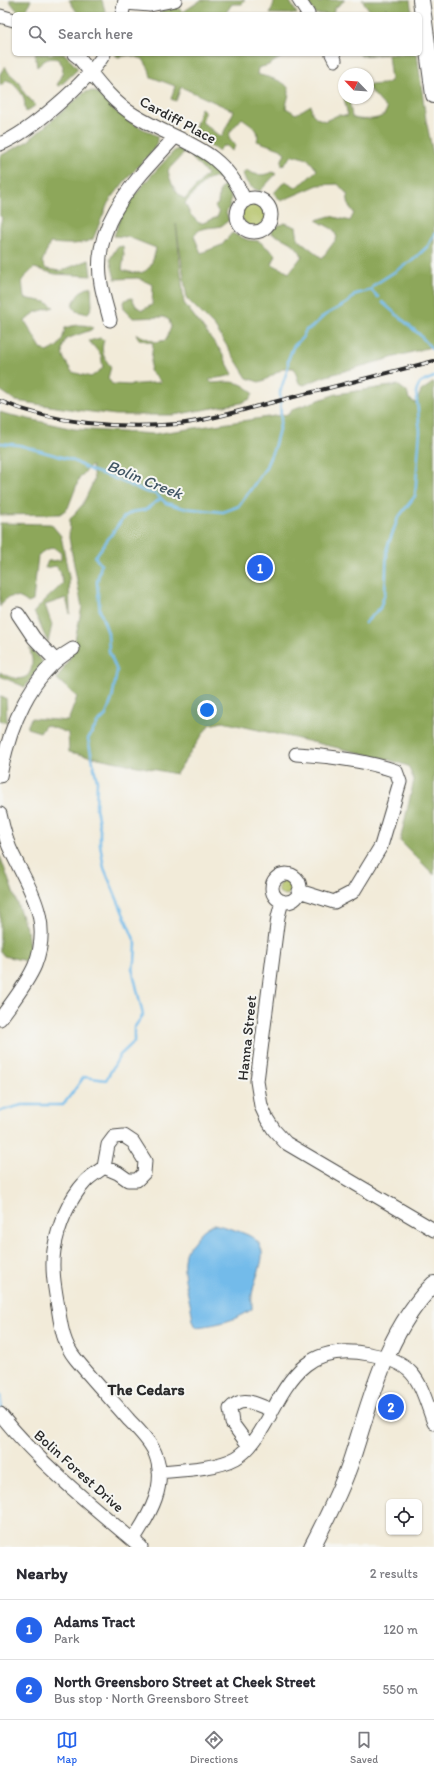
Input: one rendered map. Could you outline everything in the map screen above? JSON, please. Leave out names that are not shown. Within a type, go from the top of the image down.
[{"type":"main road","points":[[421,0],[434,95]]},
{"type":"main road","points":[[312,1547],[349,1466],[386,1358],[395,1338],[408,1316],[434,1284]]},
{"type":"street","points":[[124,6],[150,5],[175,0]]},
{"type":"street","points":[[300,0],[307,12]]},
{"type":"street","points":[[0,16],[12,19]]},
{"type":"street","name":"Cardiff Place","points":[[76,56],[111,97],[134,116],[175,137],[199,147],[215,158],[227,170],[238,186],[245,200]]},
{"type":"street","points":[[0,144],[27,128],[91,73],[103,56]]},
{"type":"street","points":[[110,320],[100,283],[100,259],[103,237],[113,212],[130,186],[175,137]]},
{"type":"street","points":[[18,614],[34,638],[56,661]]},
{"type":"street","points":[[0,776],[8,744],[22,708],[46,670],[73,649]]},
{"type":"street","points":[[296,754],[329,756],[384,767],[396,771],[400,782],[381,846],[353,892],[334,902],[299,892]]},
{"type":"street","points":[[0,814],[12,853],[35,899],[41,924],[41,937],[35,964],[28,978],[0,1019]]},
{"type":"street","points":[[290,874],[294,876],[300,884],[299,892],[291,901],[282,901],[274,895],[272,886],[276,877],[290,874]]},
{"type":"street","name":"Hanna Street","points":[[282,901],[278,913],[257,1082],[261,1106],[267,1119],[274,1130],[295,1149],[434,1230]]},
{"type":"street","points":[[104,1167],[86,1180],[78,1190],[62,1222],[54,1250],[53,1270],[61,1325],[66,1344],[75,1358],[139,1430],[155,1452],[160,1478],[157,1495],[137,1544]]},
{"type":"street","points":[[159,1472],[216,1466],[237,1458],[250,1446],[262,1429],[294,1375],[306,1364],[321,1356],[340,1351],[356,1352],[386,1358],[405,1367],[416,1376],[434,1423]]},
{"type":"street","points":[[250,1446],[232,1423],[230,1409],[236,1402],[242,1400],[272,1410]]},
{"type":"street","name":"Bolin Forest Drive","points":[[0,1414],[22,1440],[45,1462],[137,1544]]},
{"type":"green space","points":[[9,0],[31,0],[27,9],[18,12]]},
{"type":"green space","points":[[69,0],[102,0],[105,12],[77,12]]},
{"type":"green space","points":[[201,0],[245,0],[242,4],[232,4],[226,12],[183,12]]},
{"type":"green space","points":[[275,0],[289,0],[296,12],[271,12]]},
{"type":"green space","points":[[307,0],[317,0],[319,3],[325,0],[345,0],[335,8],[333,12],[314,12]]},
{"type":"green space","points":[[362,0],[410,0],[412,12],[388,12],[386,7],[385,12],[370,11]]},
{"type":"green space","points":[[177,7],[183,12],[161,12],[162,11]]},
{"type":"green space","points":[[35,56],[67,56],[78,69],[60,86],[57,85],[62,76],[63,66],[58,59],[51,58],[44,61],[37,67]]},
{"type":"green space","points":[[133,56],[283,56],[269,65],[258,68],[257,74],[281,82],[288,88],[289,92],[286,108],[296,114],[311,105],[312,113],[317,118],[325,121],[338,115],[348,116],[345,104],[350,104],[352,117],[368,119],[381,117],[387,109],[374,95],[374,85],[384,84],[391,81],[388,56],[417,56],[426,120],[434,158],[434,346],[323,377],[304,385],[299,383],[294,368],[284,368],[259,382],[247,378],[215,327],[187,299],[176,224],[184,303],[220,350],[233,374],[209,380],[212,383],[239,383],[253,393],[250,399],[241,403],[174,415],[116,415],[16,401],[0,390],[0,226],[2,218],[0,216],[0,156],[28,141],[85,92],[93,91],[97,93],[128,121],[157,136],[157,142],[154,149],[125,181],[108,203],[93,239],[77,244],[50,243],[42,262],[46,269],[60,271],[89,260],[91,276],[55,274],[34,268],[22,280],[24,298],[46,302],[54,307],[36,312],[25,321],[41,348],[47,352],[55,348],[62,340],[65,328],[86,325],[93,328],[66,339],[62,352],[64,359],[72,372],[91,377],[103,368],[101,355],[89,341],[100,338],[104,340],[102,348],[105,358],[111,367],[108,378],[112,384],[129,385],[161,382],[150,371],[153,343],[139,339],[136,334],[156,342],[166,340],[171,327],[169,320],[164,317],[133,318],[124,309],[123,302],[132,298],[136,306],[142,310],[152,305],[153,285],[138,278],[115,279],[110,259],[117,247],[123,246],[124,255],[122,270],[136,273],[142,272],[146,271],[152,263],[156,248],[128,237],[114,236],[123,210],[147,180],[175,150],[181,149],[183,154],[168,170],[174,187],[181,197],[185,199],[207,174],[192,158],[193,155],[204,158],[220,176],[218,178],[206,180],[185,203],[190,214],[199,223],[203,223],[217,217],[219,213],[215,206],[218,204],[219,192],[225,184],[231,195],[231,202],[226,213],[229,220],[221,226],[199,230],[194,236],[201,253],[222,245],[232,233],[248,240],[259,241],[276,255],[272,264],[289,273],[302,256],[297,248],[285,239],[271,233],[274,227],[285,223],[296,227],[298,239],[322,258],[337,238],[334,230],[316,220],[330,216],[350,221],[354,213],[349,206],[347,194],[338,184],[318,185],[281,201],[274,193],[285,181],[296,187],[317,170],[308,159],[293,155],[282,166],[281,162],[285,153],[280,149],[257,141],[258,133],[252,125],[242,118],[230,132],[229,139],[236,145],[232,151],[227,146],[223,146],[218,151],[193,135],[201,108],[205,111],[202,122],[217,134],[222,136],[234,111],[181,87],[176,101],[171,99],[175,86],[151,77],[149,69],[143,59]]},
{"type":"green space","points":[[5,66],[8,72],[20,83],[24,93],[36,105],[26,112],[23,96],[10,81],[6,81],[0,86],[0,74]]},
{"type":"green space","points":[[246,170],[263,175],[273,172],[276,174],[260,191],[251,187],[247,183],[243,174]]},
{"type":"green space","points":[[254,203],[263,206],[266,215],[263,224],[254,227],[245,224],[242,215],[245,206]]},
{"type":"green space","points":[[91,286],[92,306],[88,314],[76,311],[72,305],[80,292]]},
{"type":"green space","points":[[434,382],[434,875],[400,841],[414,780],[408,766],[383,758],[223,722],[209,725],[176,774],[69,752],[68,733],[46,725],[40,732],[27,728],[31,718],[68,721],[77,697],[57,679],[72,654],[82,607],[69,538],[70,519],[83,504],[94,480],[92,466],[89,467],[79,479],[68,508],[60,514],[0,515],[0,412],[74,429],[154,434],[289,414],[293,409],[336,394],[398,385],[407,392],[409,399],[416,403],[421,391]]},
{"type":"green space","points":[[0,523],[51,524],[61,536],[69,577],[70,614],[66,598],[45,605],[52,625],[48,642],[34,612],[63,583],[60,571],[56,566],[45,568],[48,561],[61,560],[61,553],[53,547],[42,552],[38,556],[33,601],[28,603],[20,598],[12,597],[6,600],[0,607]]},
{"type":"green space","points":[[30,648],[43,662],[25,687],[0,676],[0,672],[15,678],[25,677],[28,675],[31,670],[32,662]]},
{"type":"green space","points":[[0,697],[6,698],[7,723],[0,720]]},
{"type":"green space","points":[[0,856],[27,931],[30,952],[26,961],[4,956],[0,951]]},
{"type":"green space","points":[[285,881],[290,883],[292,888],[290,893],[285,895],[280,893],[278,888],[280,883]]},
{"type":"water","points":[[214,1224],[248,1235],[256,1240],[262,1252],[262,1260],[252,1292],[252,1309],[239,1317],[225,1322],[196,1327],[193,1321],[185,1278],[185,1254],[187,1249],[200,1233]]},
{"type":"waterway","name":"Bolin Creek","points":[[0,443],[19,445],[72,460],[90,470],[146,492],[156,494],[166,503],[183,508],[223,512],[239,506],[265,469],[274,448],[281,419],[280,392],[293,347],[302,338],[306,330],[311,328],[325,315],[347,303],[356,294],[371,290],[374,285],[413,260],[428,246],[434,234]]},
{"type":"waterway","points":[[371,290],[378,297]]},
{"type":"waterway","points":[[382,302],[420,335],[432,349]]},
{"type":"waterway","points":[[365,623],[380,608],[385,593],[387,548],[398,518],[415,496],[420,431],[416,392],[420,383],[434,377]]},
{"type":"waterway","points":[[0,1111],[22,1105],[63,1105],[84,1077],[106,1080],[120,1055],[134,1042],[134,1028],[143,1015],[132,968],[135,961],[136,944],[104,868],[96,808],[97,781],[88,739],[97,724],[106,715],[112,699],[117,671],[109,651],[108,633],[100,611],[97,582],[101,565],[95,557],[124,517],[132,512],[145,510],[160,499]]},
{"type":"waterway","points":[[0,1395],[2,1410]]},
{"type":"railway","points":[[0,401],[43,415],[88,423],[133,426],[178,424],[224,415],[434,361]]},
{"type":"place","name":"Adams Tract","points":[[260,568]]},
{"type":"place","name":"North Greensboro Street at Cheek Street","points":[[391,1407]]},
{"type":"district","name":"The Cedars","points":[[146,1389]]}]
